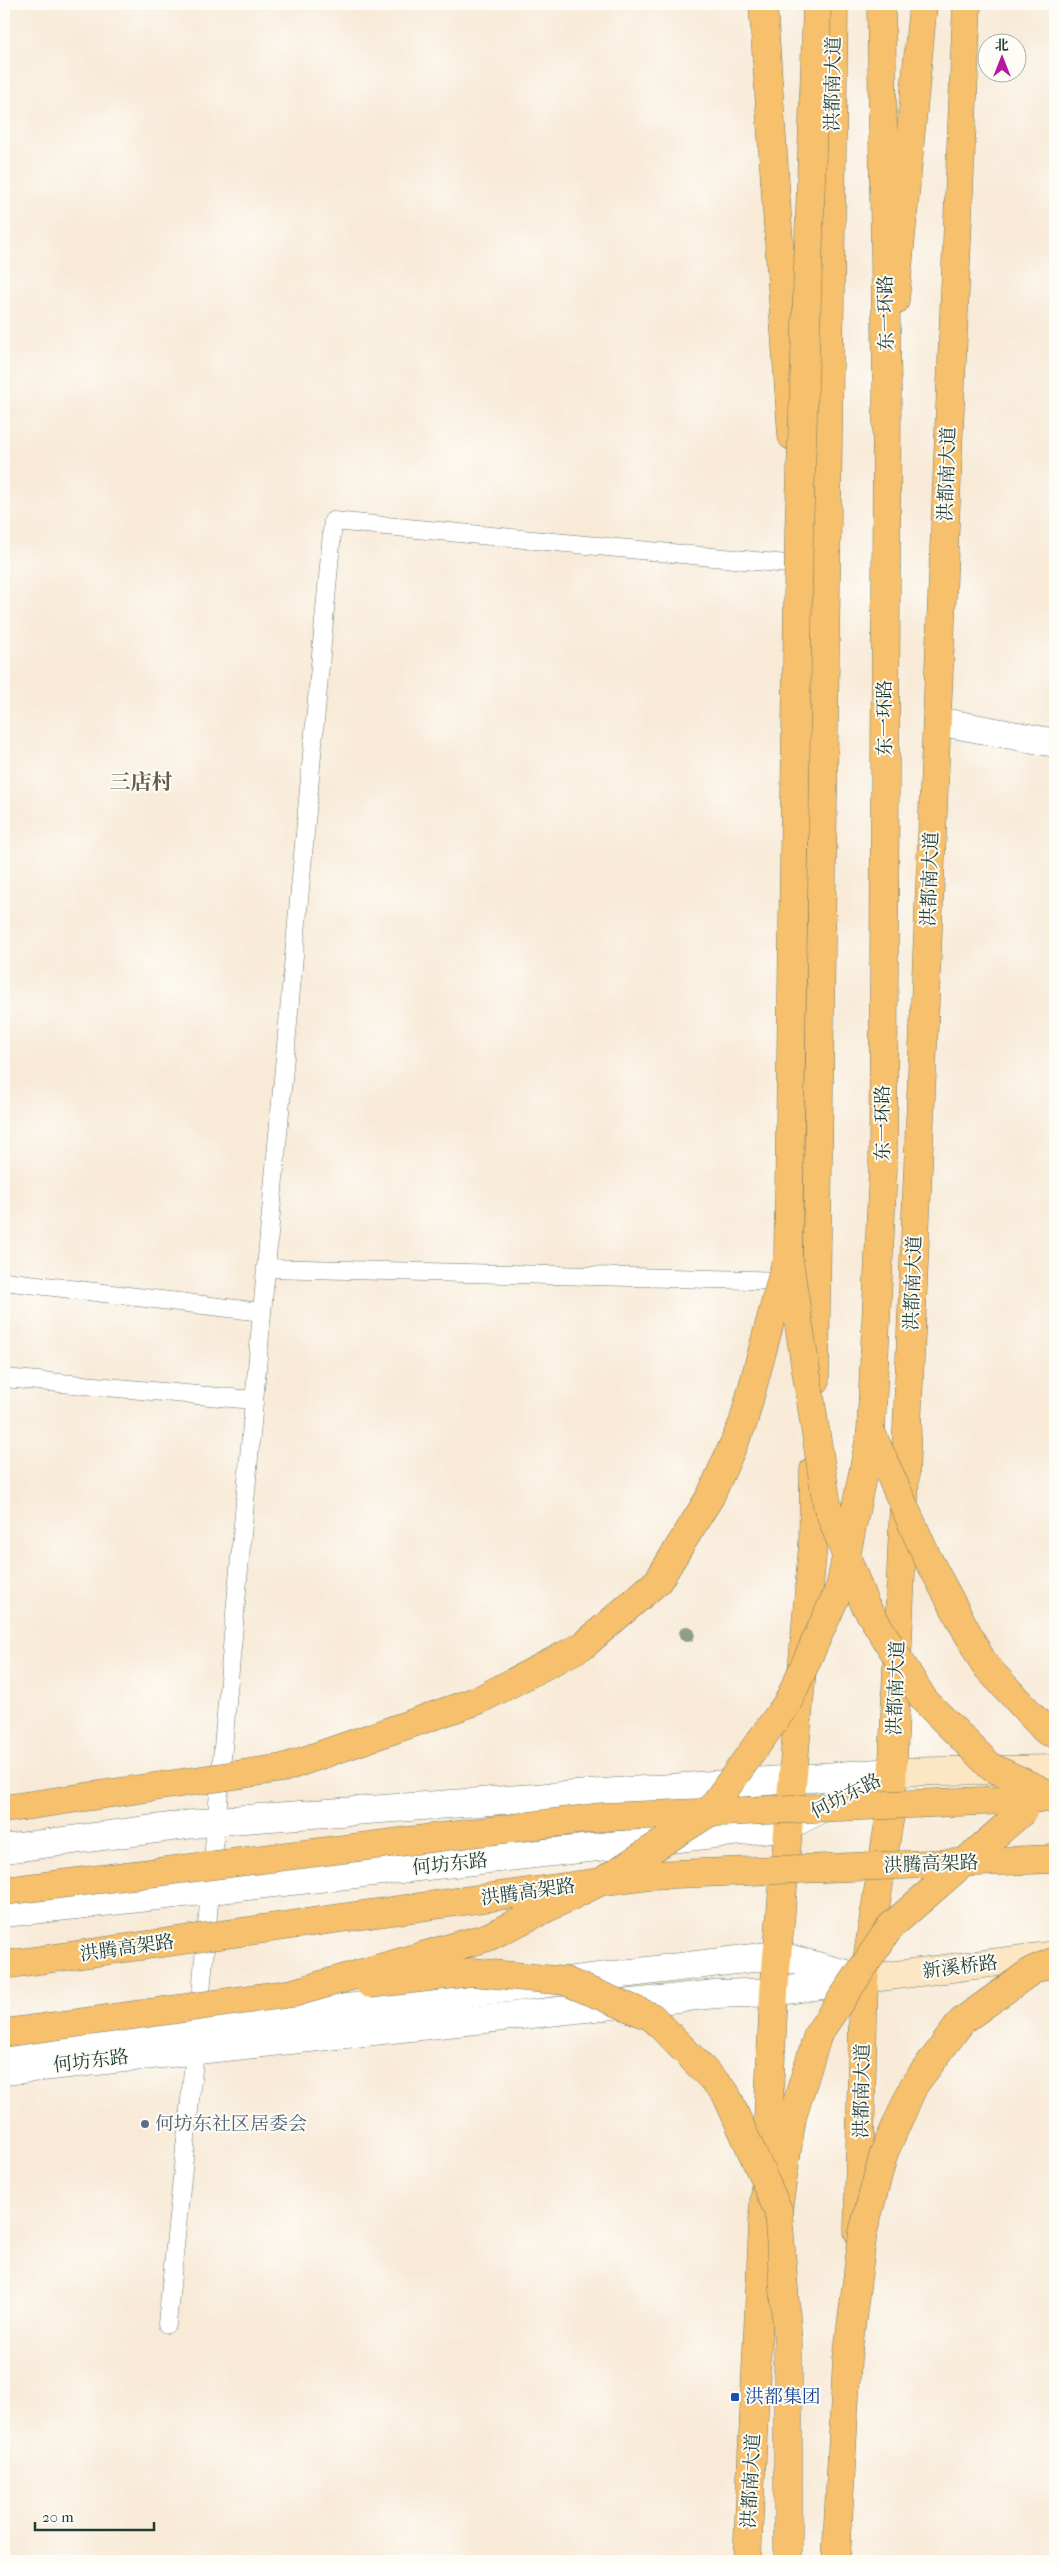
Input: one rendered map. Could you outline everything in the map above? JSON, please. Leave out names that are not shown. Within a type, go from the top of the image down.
[{"type":"main road","points":[[763,4],[799,531]]},
{"type":"main road","points":[[817,4],[799,531],[788,1255],[827,1505],[865,1605],[924,1700],[991,1767],[1055,1797]]},
{"type":"main road","name":"洪都南大道","points":[[747,2561],[774,1992],[813,1544],[834,4]]},
{"type":"main road","name":"东一环路","points":[[292,1993],[488,1937],[604,1880],[707,1814],[788,1702],[840,1588],[872,1432],[883,1167],[887,389],[881,4]]},
{"type":"main road","points":[[887,389],[923,4]]},
{"type":"main road","name":"洪都南大道","points":[[849,2561],[864,1979],[891,1809],[967,4]]},
{"type":"main road","points":[[4,1809],[283,1768],[479,1700],[584,1645],[658,1581],[710,1497],[743,1423],[788,1255]]},
{"type":"main road","points":[[872,1432],[926,1555],[984,1664],[1046,1731],[1055,1734]]},
{"type":"main road","points":[[892,1772],[1055,1769]]},
{"type":"main road","points":[[4,1892],[602,1817],[1055,1797]]},
{"type":"main road","points":[[788,2561],[788,2342],[778,2210],[792,2118],[818,2034],[891,1926],[1024,1811],[1055,1802]]},
{"type":"main road","name":"洪腾高架路","points":[[4,1965],[650,1875],[1055,1859]]},
{"type":"main road","name":"新溪桥路","points":[[864,1979],[1055,1955]]},
{"type":"main road","points":[[836,2561],[847,2358],[863,2232],[884,2153],[914,2085],[962,2020],[1033,1970],[1055,1961]]},
{"type":"main road","points":[[4,2032],[292,1993],[472,1972],[565,1981],[652,2017],[725,2092],[778,2210]]},
{"type":"street","points":[[937,721],[1055,743]]},
{"type":"street","name":"何坊东路","points":[[4,1849],[216,1821],[892,1772]]},
{"type":"street","name":"何坊东路","points":[[4,1913],[788,1826],[892,1772]]},
{"type":"street","name":"何坊东路","points":[[4,2071],[197,2037],[777,1954],[864,1979]]},
{"type":"street","name":"何坊东路","points":[[4,2050],[197,2037],[715,1994],[774,1992],[864,1979]]},
{"type":"lane","points":[[167,2324],[197,2037],[333,521],[827,568]]},
{"type":"lane","points":[[266,1268],[817,1281]]},
{"type":"lane","points":[[4,1282],[262,1312]]},
{"type":"lane","points":[[4,1378],[254,1400]]},
{"type":"place","name":"何坊东社区居委会","points":[[145,2124]]},
{"type":"place","name":"洪都集团","points":[[735,2397]]},
{"type":"district","name":"三店村","points":[[141,782]]}]
